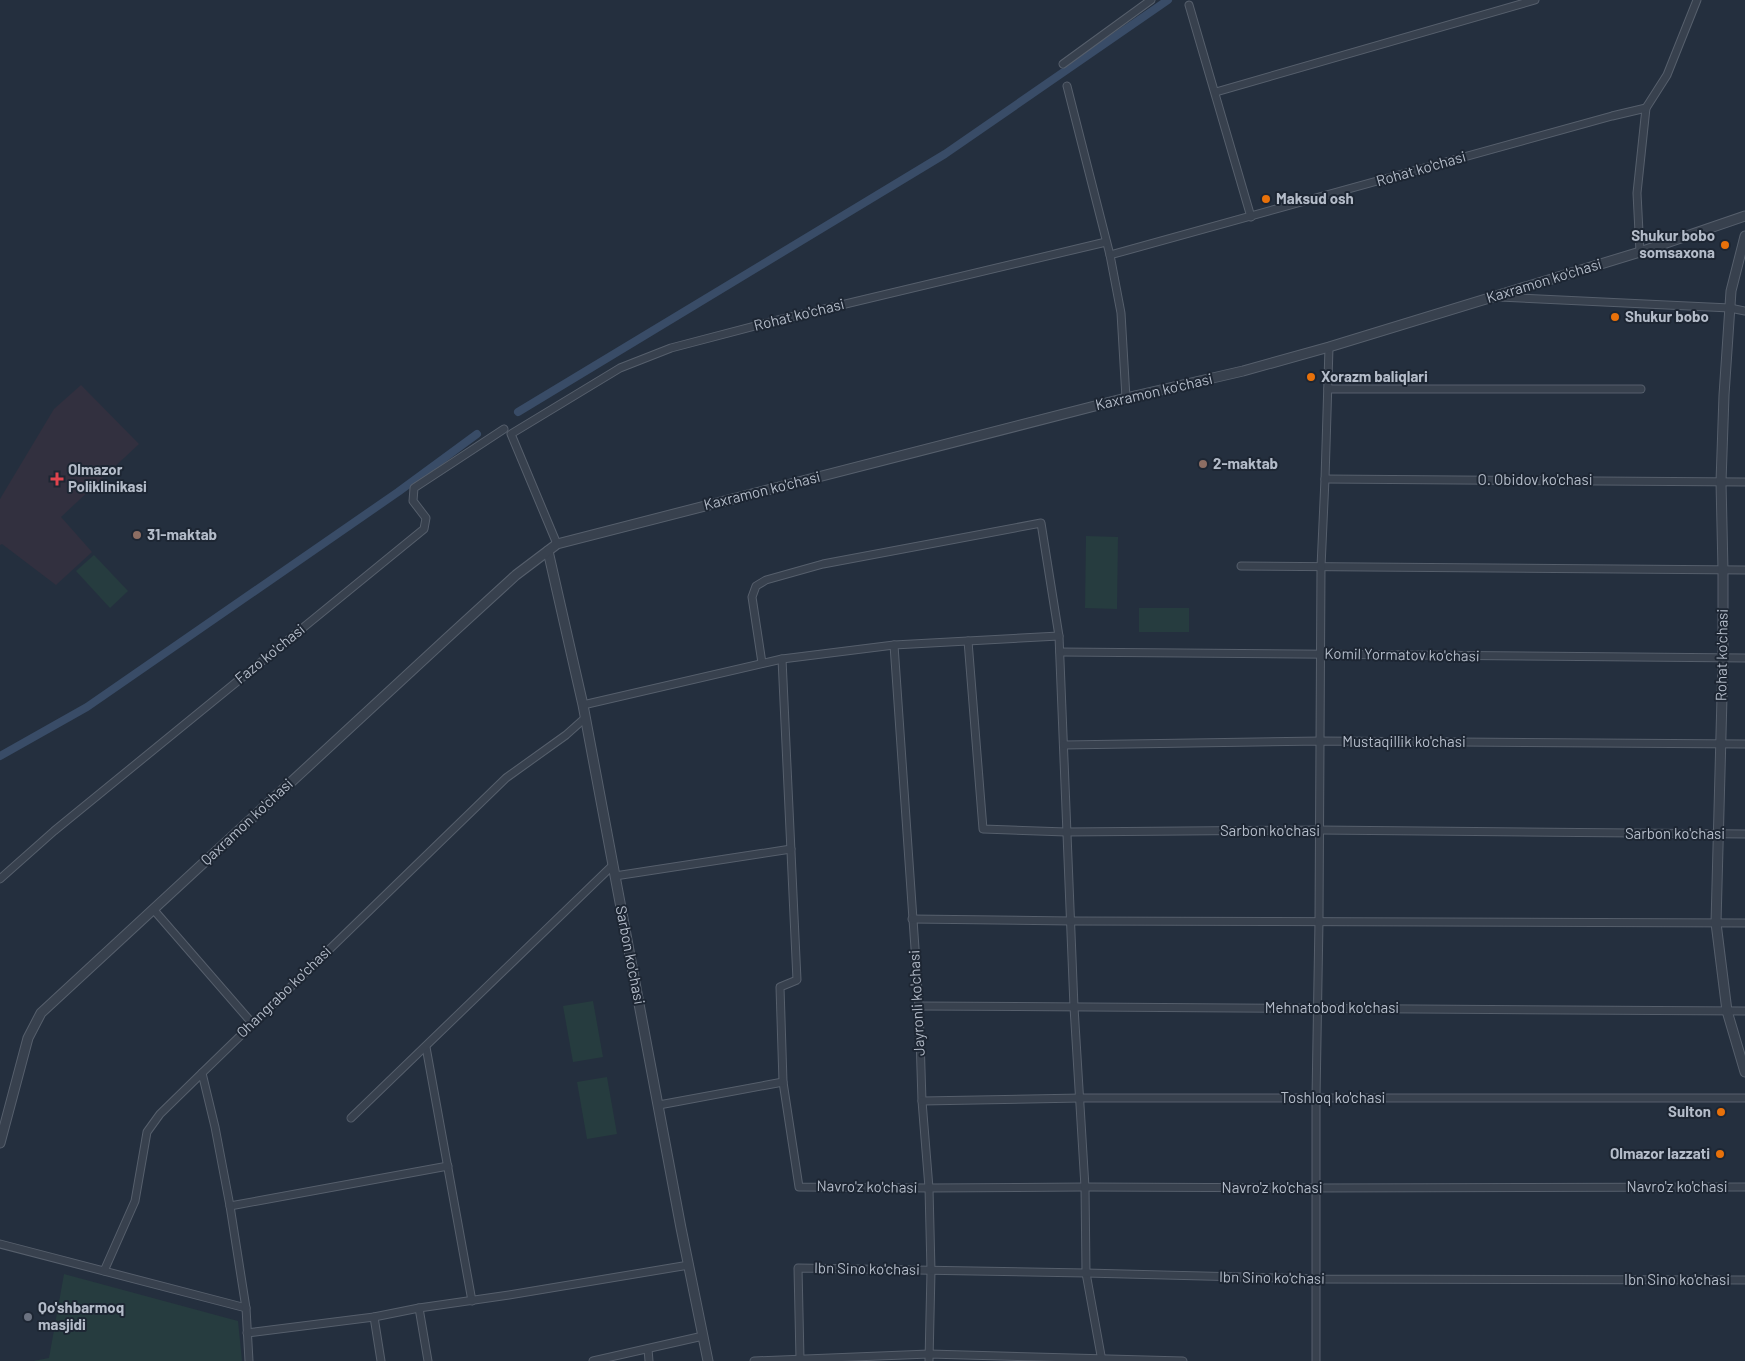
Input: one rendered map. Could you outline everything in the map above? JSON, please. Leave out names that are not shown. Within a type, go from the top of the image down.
[{"type":"street","points":[[1063,64],[1151,0]]},
{"type":"street","points":[[1216,92],[1536,0]]},
{"type":"street","points":[[1640,252],[1636,193],[1646,108],[1667,74],[1697,0]]},
{"type":"street","points":[[1189,5],[1251,217]]},
{"type":"street","points":[[1067,86],[1110,256],[1121,313],[1126,398]]},
{"type":"street","name":"Rohat ko'chasi","points":[[1110,256],[1646,108]]},
{"type":"street","name":"Kaxramon ko'chasi","points":[[557,544],[1329,348],[1640,252],[1745,216]]},
{"type":"street","name":"Rohat ko'chasi","points":[[1745,236],[1731,291],[1724,395],[1721,482],[1723,658],[1716,923],[1726,1011],[1745,1072]]},
{"type":"street","name":"Rohat ko'chasi","points":[[557,544],[511,434],[620,368],[671,348],[774,320],[1106,242]]},
{"type":"street","points":[[1493,297],[1730,308],[1745,312]]},
{"type":"street","points":[[1316,1361],[1316,1098],[1321,567],[1326,479],[1329,348]]},
{"type":"street","points":[[1328,389],[1641,389]]},
{"type":"street","name":"Fazo ko'chasi","points":[[0,879],[54,831],[424,529],[426,518],[413,502],[414,488],[504,428]]},
{"type":"street","name":"O. Obidov ko'chasi","points":[[1326,479],[1745,482]]},
{"type":"street","points":[[762,663],[752,597],[756,586],[766,580],[823,564],[1041,523],[1059,636],[1074,1007],[1086,1186],[1086,1273],[1102,1359]]},
{"type":"street","name":"Qaxramon ko'chasi","points":[[0,1143],[28,1038],[41,1013],[516,575],[557,544]]},
{"type":"street","name":"Sarbon ko'chasi","points":[[548,551],[586,718],[688,1264],[708,1361]]},
{"type":"street","points":[[1241,566],[1745,570]]},
{"type":"street","points":[[583,705],[782,659],[894,646],[1059,636]]},
{"type":"street","name":"Sarbon ko'chasi","points":[[968,641],[984,829],[1066,832],[1319,830],[1745,834]]},
{"type":"street","name":"Jayronli ko'chasi","points":[[894,646],[919,1006],[922,1101],[928,1188],[931,1271],[929,1358]]},
{"type":"street","name":"Komil Yormatov ko'chasi","points":[[1060,652],[1745,658]]},
{"type":"street","points":[[659,1106],[782,1082],[780,987],[797,980],[782,659]]},
{"type":"street","name":"Ohangrabo ko'chasi","points":[[104,1271],[135,1201],[147,1132],[160,1114],[506,778],[566,735],[586,718]]},
{"type":"street","name":"Mustaqillik ko'chasi","points":[[1064,745],[1320,741],[1745,744]]},
{"type":"street","points":[[615,876],[791,849]]},
{"type":"street","points":[[351,1118],[613,865]]},
{"type":"street","points":[[153,909],[252,1023]]},
{"type":"street","points":[[912,919],[1745,923]]},
{"type":"street","name":"Mehnatobod ko'chasi","points":[[919,1006],[1745,1011]]},
{"type":"street","points":[[426,1047],[472,1301]]},
{"type":"street","points":[[202,1073],[215,1127],[230,1206],[246,1308],[249,1361]]},
{"type":"street","name":"Navro'z ko'chasi","points":[[782,1082],[799,1187],[1745,1187]]},
{"type":"street","name":"Toshloq ko'chasi","points":[[922,1101],[1081,1098],[1745,1098]]},
{"type":"street","points":[[230,1206],[448,1166]]},
{"type":"street","points":[[0,1244],[246,1308]]},
{"type":"street","points":[[247,1332],[374,1318],[419,1308],[472,1301],[688,1264]]},
{"type":"street","name":"Ibn Sino ko'chasi","points":[[800,1359],[798,1268],[1315,1279],[1745,1280]]},
{"type":"street","points":[[419,1308],[428,1361]]},
{"type":"street","points":[[374,1318],[381,1361]]},
{"type":"street","points":[[593,1361],[703,1336]]},
{"type":"street","points":[[648,1349],[649,1361]]},
{"type":"street","points":[[754,1361],[929,1358],[1183,1361]]},
{"type":"shaded area","name":"Olmazor Poliklinikasi","points":[[81,385],[139,444],[61,517],[92,552],[56,585],[2,544],[0,545],[0,499],[54,409]]},
{"type":"green space","points":[[1086,536],[1118,537],[1117,609],[1085,608]]},
{"type":"green space","points":[[94,555],[128,591],[110,608],[76,571]]},
{"type":"green space","points":[[1139,608],[1189,608],[1189,632],[1139,632]]},
{"type":"green space","points":[[593,1001],[603,1057],[573,1062],[563,1006]]},
{"type":"green space","points":[[607,1077],[617,1134],[587,1139],[577,1082]]},
{"type":"green space","points":[[64,1274],[238,1321],[242,1361],[33,1361],[49,1358]]},
{"type":"waterway","points":[[518,412],[945,154],[1168,0]]},
{"type":"waterway","points":[[0,756],[87,707],[398,492],[477,434]]},
{"type":"place","name":"Maksud osh","points":[[1266,199]]},
{"type":"place","name":"Shukur bobo somsaxona","points":[[1725,245]]},
{"type":"place","name":"Shukur bobo","points":[[1615,317]]},
{"type":"place","name":"Xorazm baliqlari","points":[[1311,377]]},
{"type":"place","name":"2-maktab","points":[[1203,464]]},
{"type":"place","name":"Olmazor Poliklinikasi","points":[[57,479]]},
{"type":"place","name":"31-maktab","points":[[137,535]]},
{"type":"place","name":"Sulton","points":[[1721,1112]]},
{"type":"place","name":"Olmazor lazzati","points":[[1720,1154]]},
{"type":"place","name":"Qo'shbarmoq masjidi","points":[[28,1317]]}]
